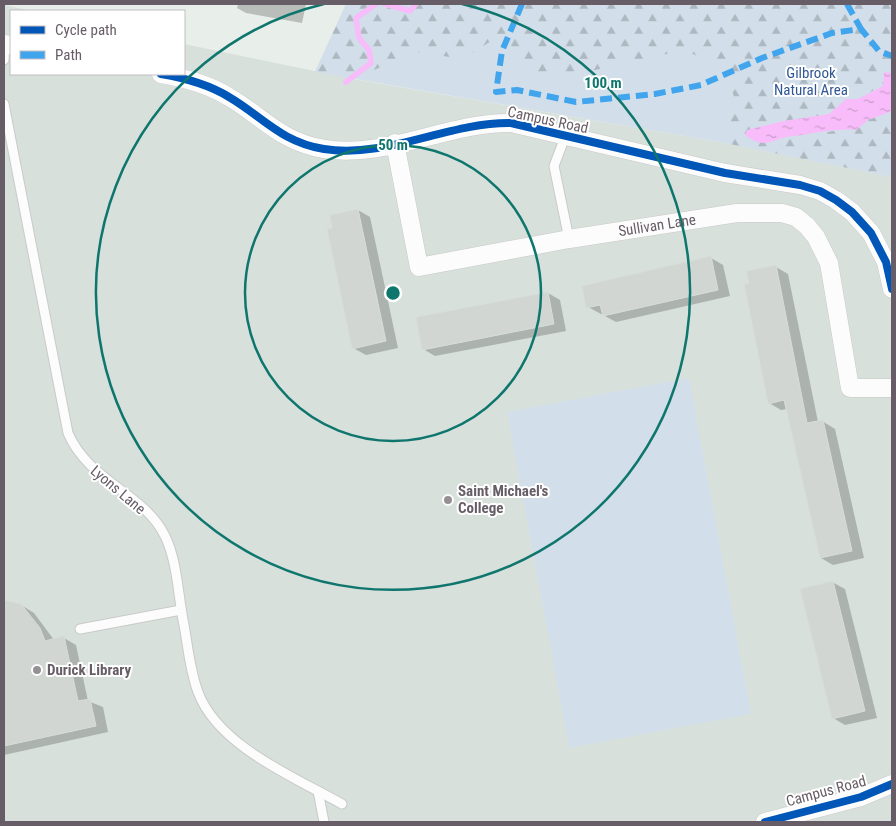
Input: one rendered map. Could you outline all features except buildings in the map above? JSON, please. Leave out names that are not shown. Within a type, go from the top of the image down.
[{"type":"street","name":"Campus Road","points":[[166,75],[193,81],[217,90],[240,104],[269,127],[297,143],[339,151],[395,143],[494,123],[526,126],[565,137],[724,174],[800,185],[828,195],[852,212],[871,233],[886,262],[892,288]]},
{"type":"street","name":"Sullivan Lane","points":[[395,143],[419,267],[570,239],[751,211],[782,212],[796,217],[816,238],[829,263],[850,388],[892,388]]},
{"type":"street","name":"Campus Road","points":[[766,822],[862,797],[892,784]]},
{"type":"lane","name":"Lyons Lane","points":[[4,104],[68,433],[75,449],[87,464],[154,520],[165,536],[174,566],[198,692],[216,721],[243,746],[342,804]]},
{"type":"lane","points":[[565,137],[554,166],[570,239]]},
{"type":"lane","points":[[80,629],[181,610]]},
{"type":"lane","points":[[318,791],[324,822]]},
{"type":"shaded area","name":"Saint Michael's College","points":[[4,5],[27,10],[10,10],[10,75],[185,75],[185,44],[353,79],[725,143],[892,177],[892,822],[4,822]]},
{"type":"green space","name":"Gilbrook Natural Area","points":[[346,4],[892,4],[892,177],[725,143],[315,72]]},
{"type":"green space","name":"Gilbrook Natural Area","points":[[346,4],[892,4],[892,73],[884,72],[883,85],[858,99],[846,99],[829,114],[784,121],[772,143],[837,130],[856,130],[868,120],[890,112],[892,107],[892,177],[725,143],[736,100],[719,66],[684,50],[573,75],[532,72],[502,34],[463,59],[416,52],[353,79],[315,72]]},
{"type":"green space","points":[[689,378],[751,714],[569,748],[507,412]]},
{"type":"water","points":[[884,72],[892,73],[892,107],[890,112],[868,120],[856,130],[840,130],[786,137],[764,143],[752,140],[745,135],[747,130],[784,121],[829,114],[846,99],[858,99],[883,86]]},
{"type":"waterway","points":[[346,82],[371,63],[369,50],[359,38],[356,18],[376,4]]},
{"type":"waterway","points":[[385,4],[410,11],[416,4]]},
{"type":"marked path","points":[[522,4],[502,51],[496,92],[517,90],[576,102],[655,94],[701,85],[762,58],[832,33],[861,29],[879,51],[892,56]]},
{"type":"marked path","points":[[847,4],[861,29]]},
{"type":"cycle path","points":[[166,75],[213,88],[284,135],[309,146],[324,149],[348,151],[371,149],[464,128],[487,124],[511,123],[725,173],[800,185],[820,191],[836,200],[852,212],[871,233],[886,262],[892,289]]},
{"type":"cycle path","points":[[765,822],[861,797],[892,784]]},
{"type":"place","name":"Saint Michael's College","points":[[448,500]]},
{"type":"place","name":"Durick Library","points":[[37,670]]}]
